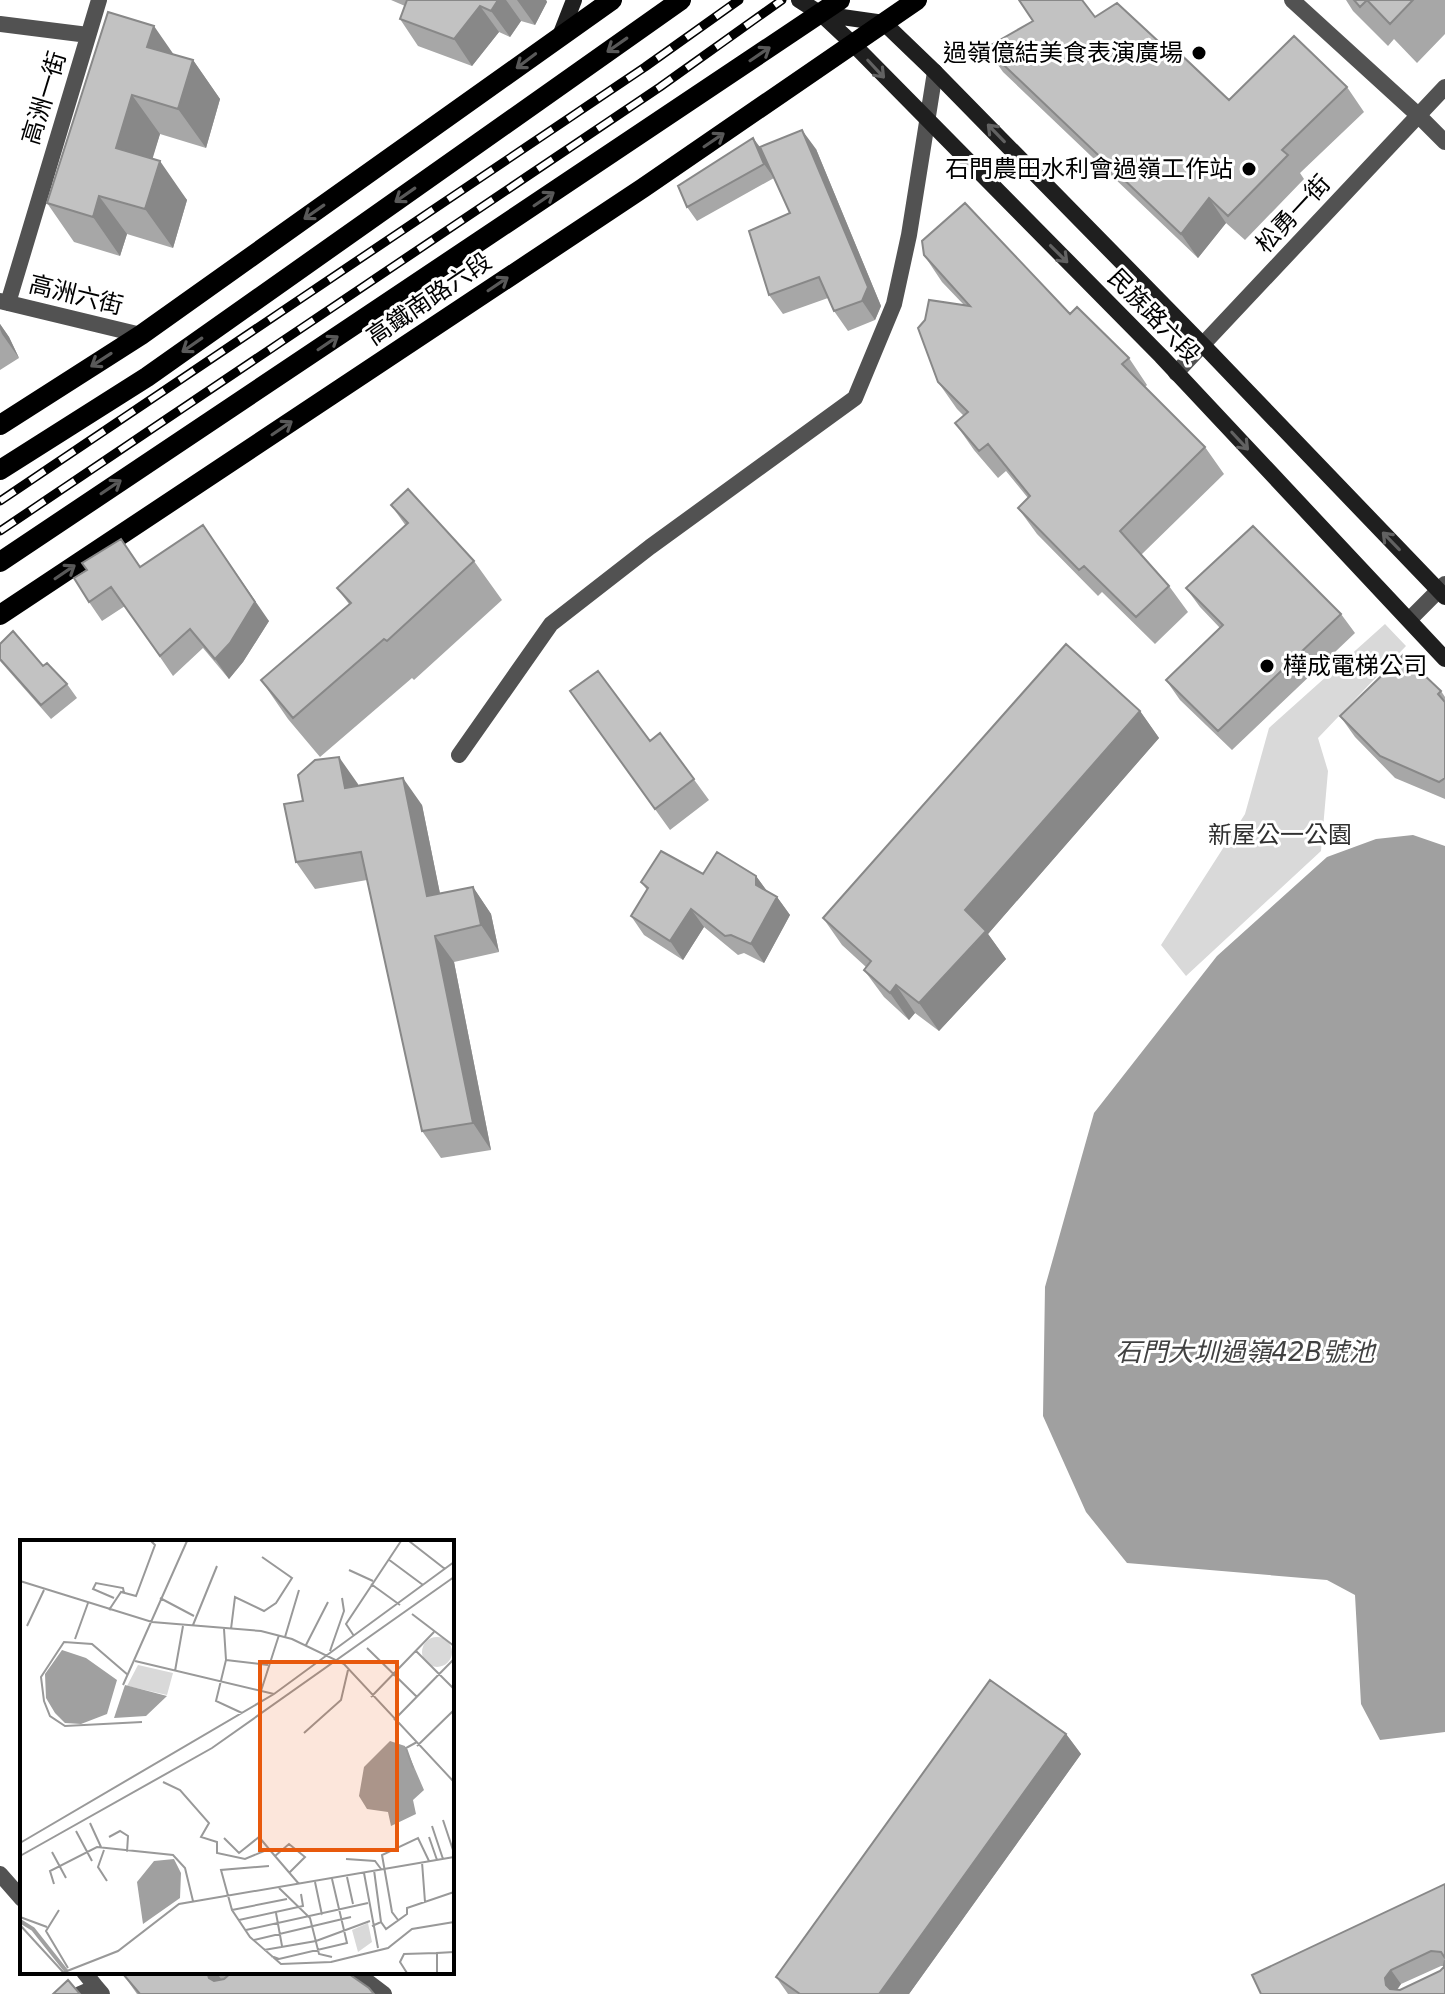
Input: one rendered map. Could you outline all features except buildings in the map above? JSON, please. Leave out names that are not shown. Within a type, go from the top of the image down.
[{"type":"main road","points":[[560,36],[574,0]]},
{"type":"main road","points":[[0,425],[141,335],[612,0]]},
{"type":"main road","points":[[0,470],[147,377],[681,0]]},
{"type":"main road","name":"民族路六段","points":[[799,0],[821,14],[853,44],[1176,373],[1445,659]]},
{"type":"main road","name":"高鐵南路六段","points":[[0,562],[840,0]]},
{"type":"main road","name":"高鐵南路六段","points":[[0,615],[630,197],[917,0]]},
{"type":"main road","name":"民族路六段","points":[[821,14],[884,23],[1443,591]]},
{"type":"street","name":"高洲一街","points":[[4,302],[99,0]]},
{"type":"street","points":[[1292,0],[1445,142]]},
{"type":"street","points":[[0,24],[88,35]]},
{"type":"street","points":[[459,755],[551,624],[650,547],[855,398],[894,304],[909,235],[935,72]]},
{"type":"street","name":"松勇一街","points":[[1176,373],[1445,87]]},
{"type":"street","name":"高洲六街","points":[[4,302],[141,335]]},
{"type":"street","points":[[1409,620],[1443,591]]},
{"type":"street","points":[[0,1874],[20,1897]]},
{"type":"street","points":[[80,1994],[99,1990],[86,1974]]},
{"type":"street","points":[[358,1974],[384,1994]]},
{"type":"green space","name":"新屋公一公園","points":[[1385,624],[1406,646],[1318,738],[1328,771],[1321,851],[1186,976],[1161,945],[1245,814],[1269,728]]},
{"type":"water","name":"石門大圳過嶺42B號池","points":[[1413,835],[1445,846],[1445,1732],[1380,1740],[1361,1704],[1355,1595],[1327,1580],[1127,1563],[1086,1512],[1043,1416],[1045,1287],[1094,1113],[1217,956],[1327,857],[1376,839]]},
{"type":"railway","points":[[0,501],[645,67],[739,0]]},
{"type":"railway","points":[[0,531],[660,87],[782,0]]},
{"type":"place","name":"過嶺億結美食表演廣場","points":[[1199,53]]},
{"type":"place","name":"石門農田水利會過嶺工作站","points":[[1249,169]]},
{"type":"place","name":"樺成電梯公司","points":[[1267,666]]}]
